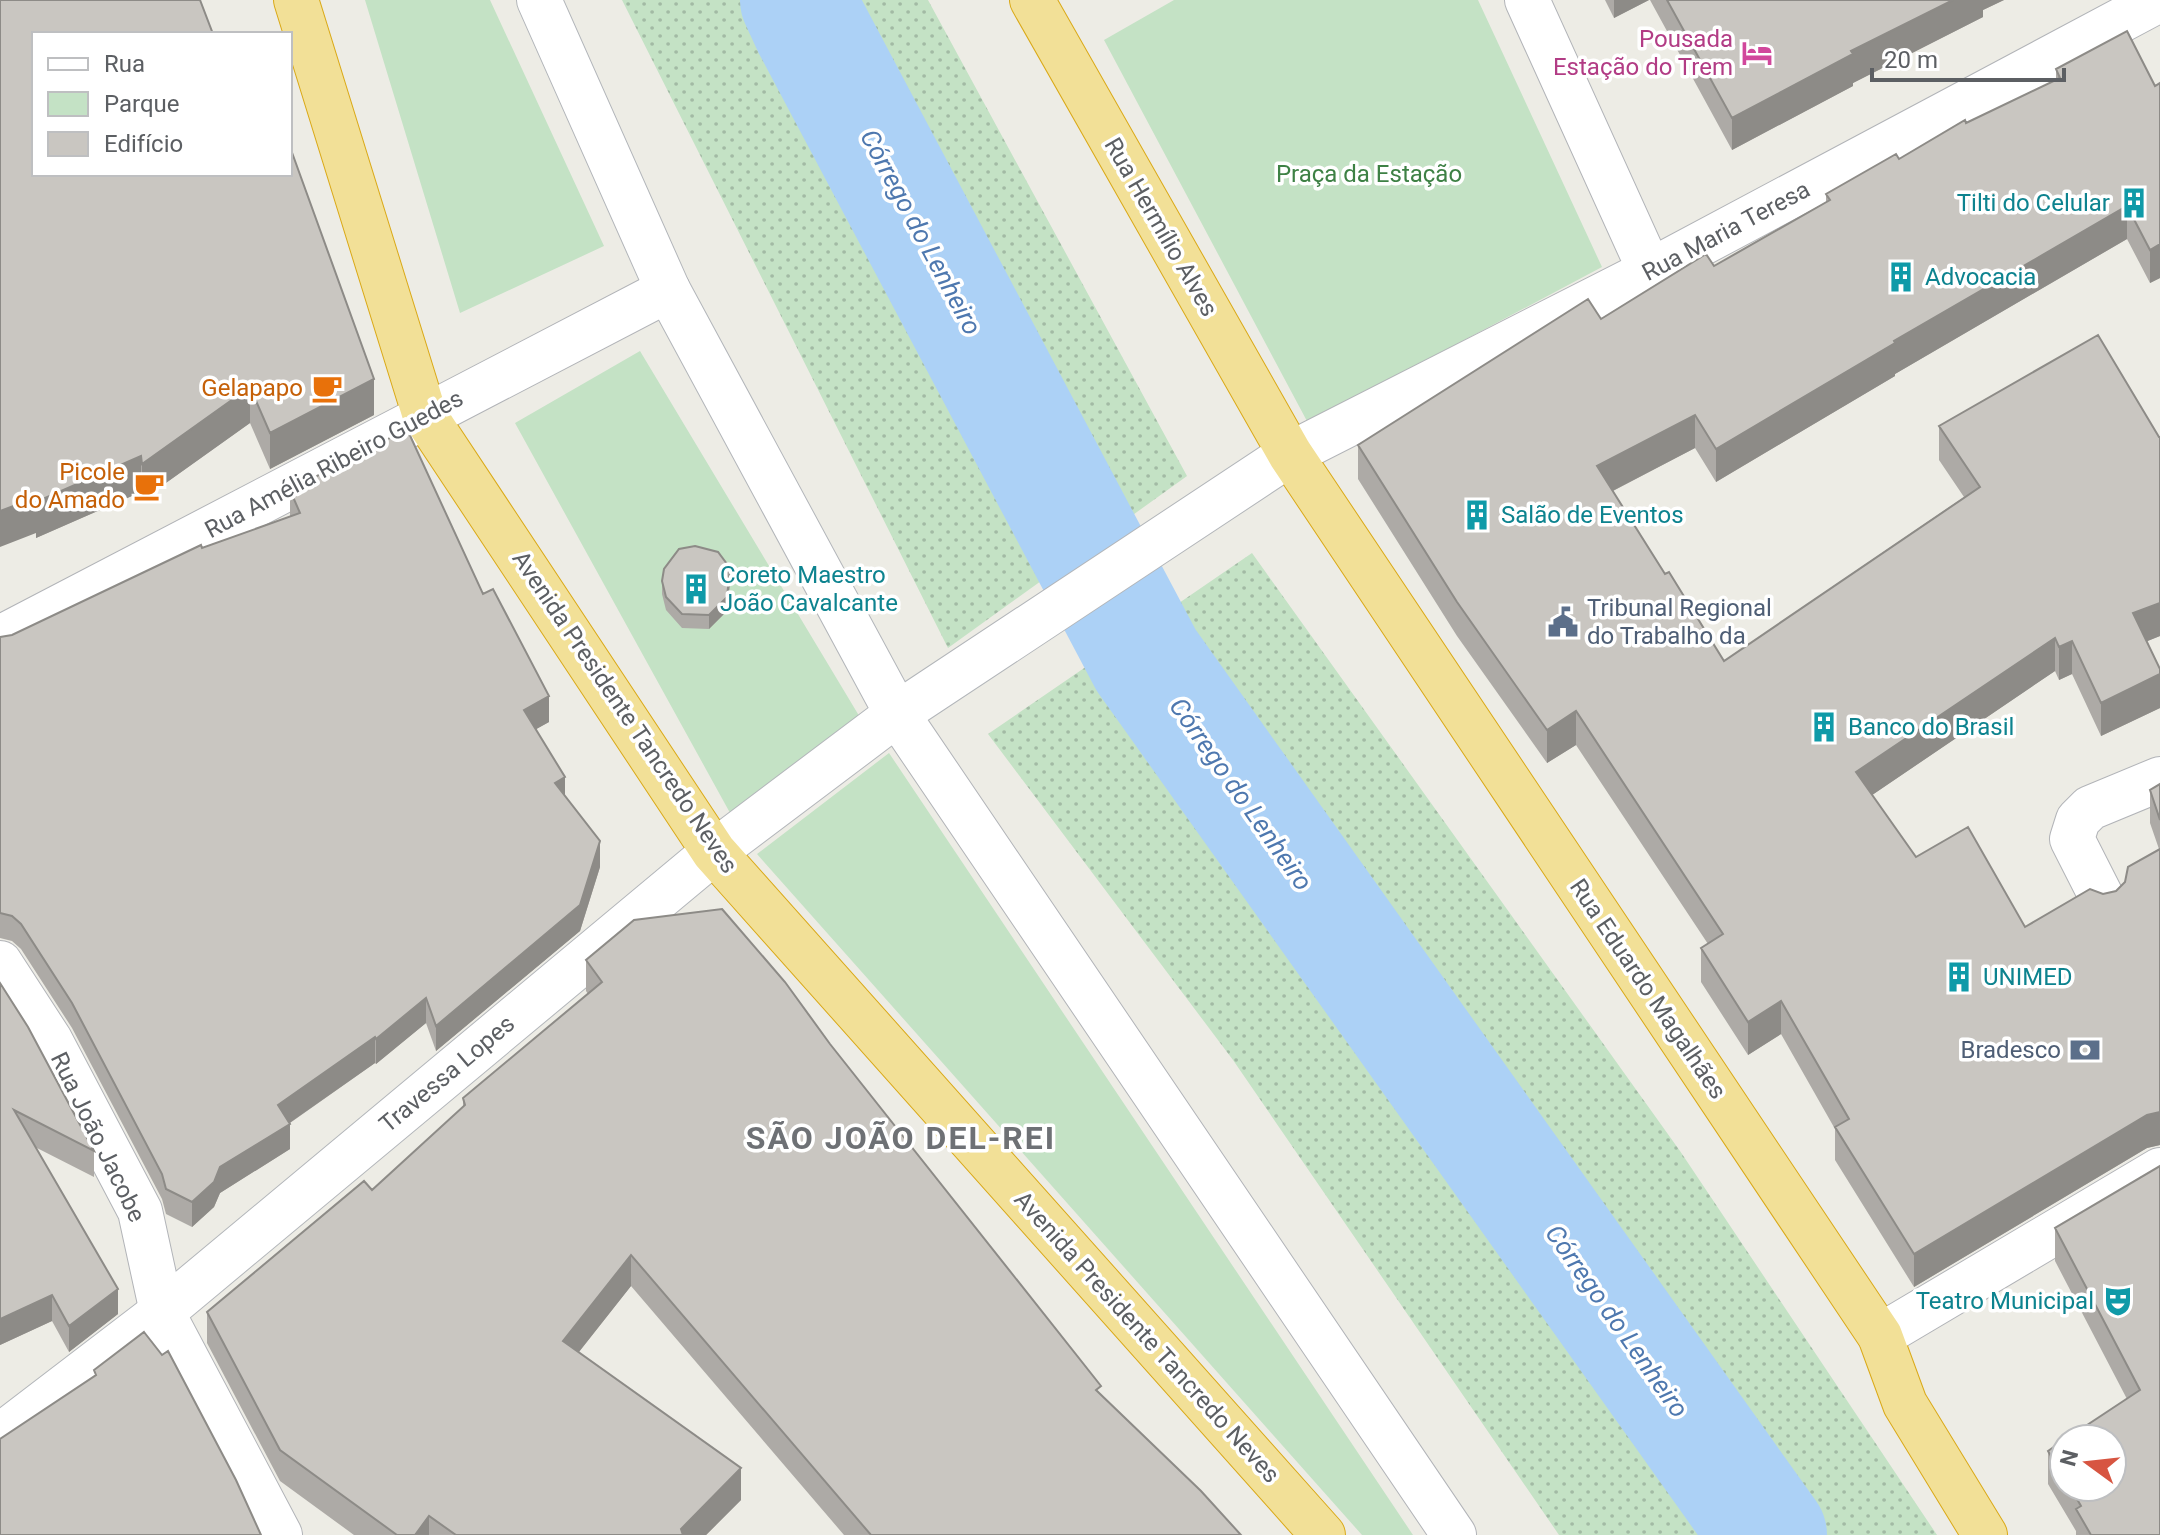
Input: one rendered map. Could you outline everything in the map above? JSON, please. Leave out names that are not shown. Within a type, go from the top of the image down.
[{"type":"highway","name":"Avenida Presidente Tancredo Neves","points":[[296,0],[425,416],[714,852],[1323,1535]]},
{"type":"highway","name":"Rua Hermílio Alves","points":[[1032,0],[1290,454]]},
{"type":"highway","name":"Rua Eduardo Magalhães","points":[[1290,454],[1880,1336],[1905,1404],[1985,1535]]},
{"type":"street","points":[[539,0],[668,290],[897,714],[1454,1535]]},
{"type":"street","points":[[1527,0],[1650,271]]},
{"type":"street","name":"Rua Maria Teresa","points":[[1198,517],[1290,454],[1650,271],[2159,0]]},
{"type":"street","name":"Rua Amélia Ribeiro Guedes","points":[[0,638],[668,290]]},
{"type":"street","name":"Travessa Lopes","points":[[0,1436],[162,1312],[714,852],[897,714],[1198,517]]},
{"type":"street","points":[[2104,902],[2072,839],[2078,820],[2090,808],[2160,779]]},
{"type":"street","name":"Rua João Jacobe","points":[[0,963],[50,1040],[140,1211],[162,1312],[280,1535]]},
{"type":"street","points":[[1880,1336],[2160,1170]]},
{"type":"green space","points":[[365,0],[490,0],[604,246],[460,313]]},
{"type":"green space","points":[[622,0],[928,0],[1187,476],[948,648]]},
{"type":"green space","name":"Praça da Estação","points":[[1174,0],[1478,0],[1602,267],[1308,423],[1104,40]]},
{"type":"green space","points":[[640,351],[867,729],[740,831],[515,423]]},
{"type":"green space","points":[[1252,553],[1680,1151],[1937,1535],[1559,1535],[1233,1060],[988,734]]},
{"type":"green space","points":[[889,753],[1413,1535],[1362,1535],[757,854]]},
{"type":"building","points":[[0,0],[200,0],[212,32],[32,32],[32,176],[292,176],[292,153],[374,379],[270,433],[250,387],[142,464],[141,456],[36,502],[37,497],[0,511]]},
{"type":"building","name":"Pousada Estação do Trem","points":[[1667,0],[1953,0],[1851,51],[1853,54],[1732,118]]},
{"type":"building","points":[[2127,31],[2155,86],[2160,83],[2160,244],[2150,250],[2127,206],[1716,449],[1695,415],[1597,466],[1665,574],[1669,572],[1724,661],[1980,487],[1939,426],[2098,335],[2160,437],[2160,603],[2133,613],[2160,674],[2101,703],[2072,641],[2059,647],[2055,638],[1856,772],[1916,857],[1968,827],[2025,927],[2090,889],[2103,894],[2116,891],[2125,882],[2128,867],[2160,849],[2160,1112],[2147,1115],[1914,1254],[1835,1127],[1849,1119],[1781,1001],[1748,1022],[1701,948],[1723,934],[1576,711],[1547,730],[1457,602],[1358,445],[1588,299],[1601,319],[1706,254],[1714,266],[1830,200],[1826,194],[1896,154],[1899,159],[1965,120],[1966,123],[2060,78],[2056,69]]},
{"type":"building","points":[[407,429],[483,594],[493,589],[549,696],[524,710],[565,777],[555,783],[600,841],[580,905],[436,1026],[426,998],[376,1039],[278,1105],[290,1124],[220,1167],[214,1182],[192,1202],[166,1189],[162,1174],[72,1003],[21,924],[12,916],[0,913],[0,637],[12,635],[201,545],[202,548],[300,513],[290,490]]},
{"type":"building","name":"Coreto Maestro João Cavalcante","points":[[695,546],[718,552],[730,568],[727,597],[709,615],[682,614],[666,597],[662,581],[664,569],[679,549]]},
{"type":"building","points":[[2160,784],[2160,820],[2150,790]]},
{"type":"building","points":[[722,909],[785,982],[830,1044],[1101,1386],[1096,1390],[1201,1491],[1241,1535],[871,1535],[631,1255],[563,1341],[741,1468],[681,1529],[683,1535],[456,1535],[429,1516],[415,1535],[397,1535],[280,1450],[207,1312],[364,1181],[372,1190],[465,1105],[463,1098],[602,982],[586,960],[634,920]]},
{"type":"building","points":[[0,983],[28,1027],[94,1151],[14,1110],[118,1289],[69,1326],[52,1295],[0,1319]]},
{"type":"building","name":"Teatro Municipal","points":[[2160,1166],[2160,1535],[2091,1535],[2076,1509],[2081,1506],[2079,1503],[2128,1503],[2128,1423],[2090,1423],[2140,1390],[2055,1228]]},
{"type":"building","points":[[144,1332],[162,1355],[168,1351],[236,1480],[261,1535],[0,1535],[0,1439],[96,1375],[94,1370]]},
{"type":"waterway","name":"Córrego do Lenheiro","points":[[798,0],[1146,660],[1769,1535]]},
{"type":"place","name":"Pousada Estação do Trem","points":[[1757,53]]},
{"type":"place","name":"Tilti do Celular","points":[[2134,203]]},
{"type":"place","name":"Advocacia","points":[[1901,277]]},
{"type":"place","name":"Gelapapo","points":[[327,388]]},
{"type":"place","name":"Picole do Amado","points":[[149,486]]},
{"type":"place","name":"Salão de Eventos","points":[[1477,515]]},
{"type":"place","name":"Coreto Maestro João Cavalcante","points":[[696,589]]},
{"type":"place","name":"Tribunal Regional do Trabalho da","points":[[1563,622]]},
{"type":"place","name":"Banco do Brasil","points":[[1824,727]]},
{"type":"place","name":"UNIMED","points":[[1959,977]]},
{"type":"place","name":"Bradesco","points":[[2085,1050]]},
{"type":"place","name":"Teatro Municipal","points":[[2118,1301]]},
{"type":"district","name":"SÃO JOÃO DEL-REI","points":[[901,1138]]}]
